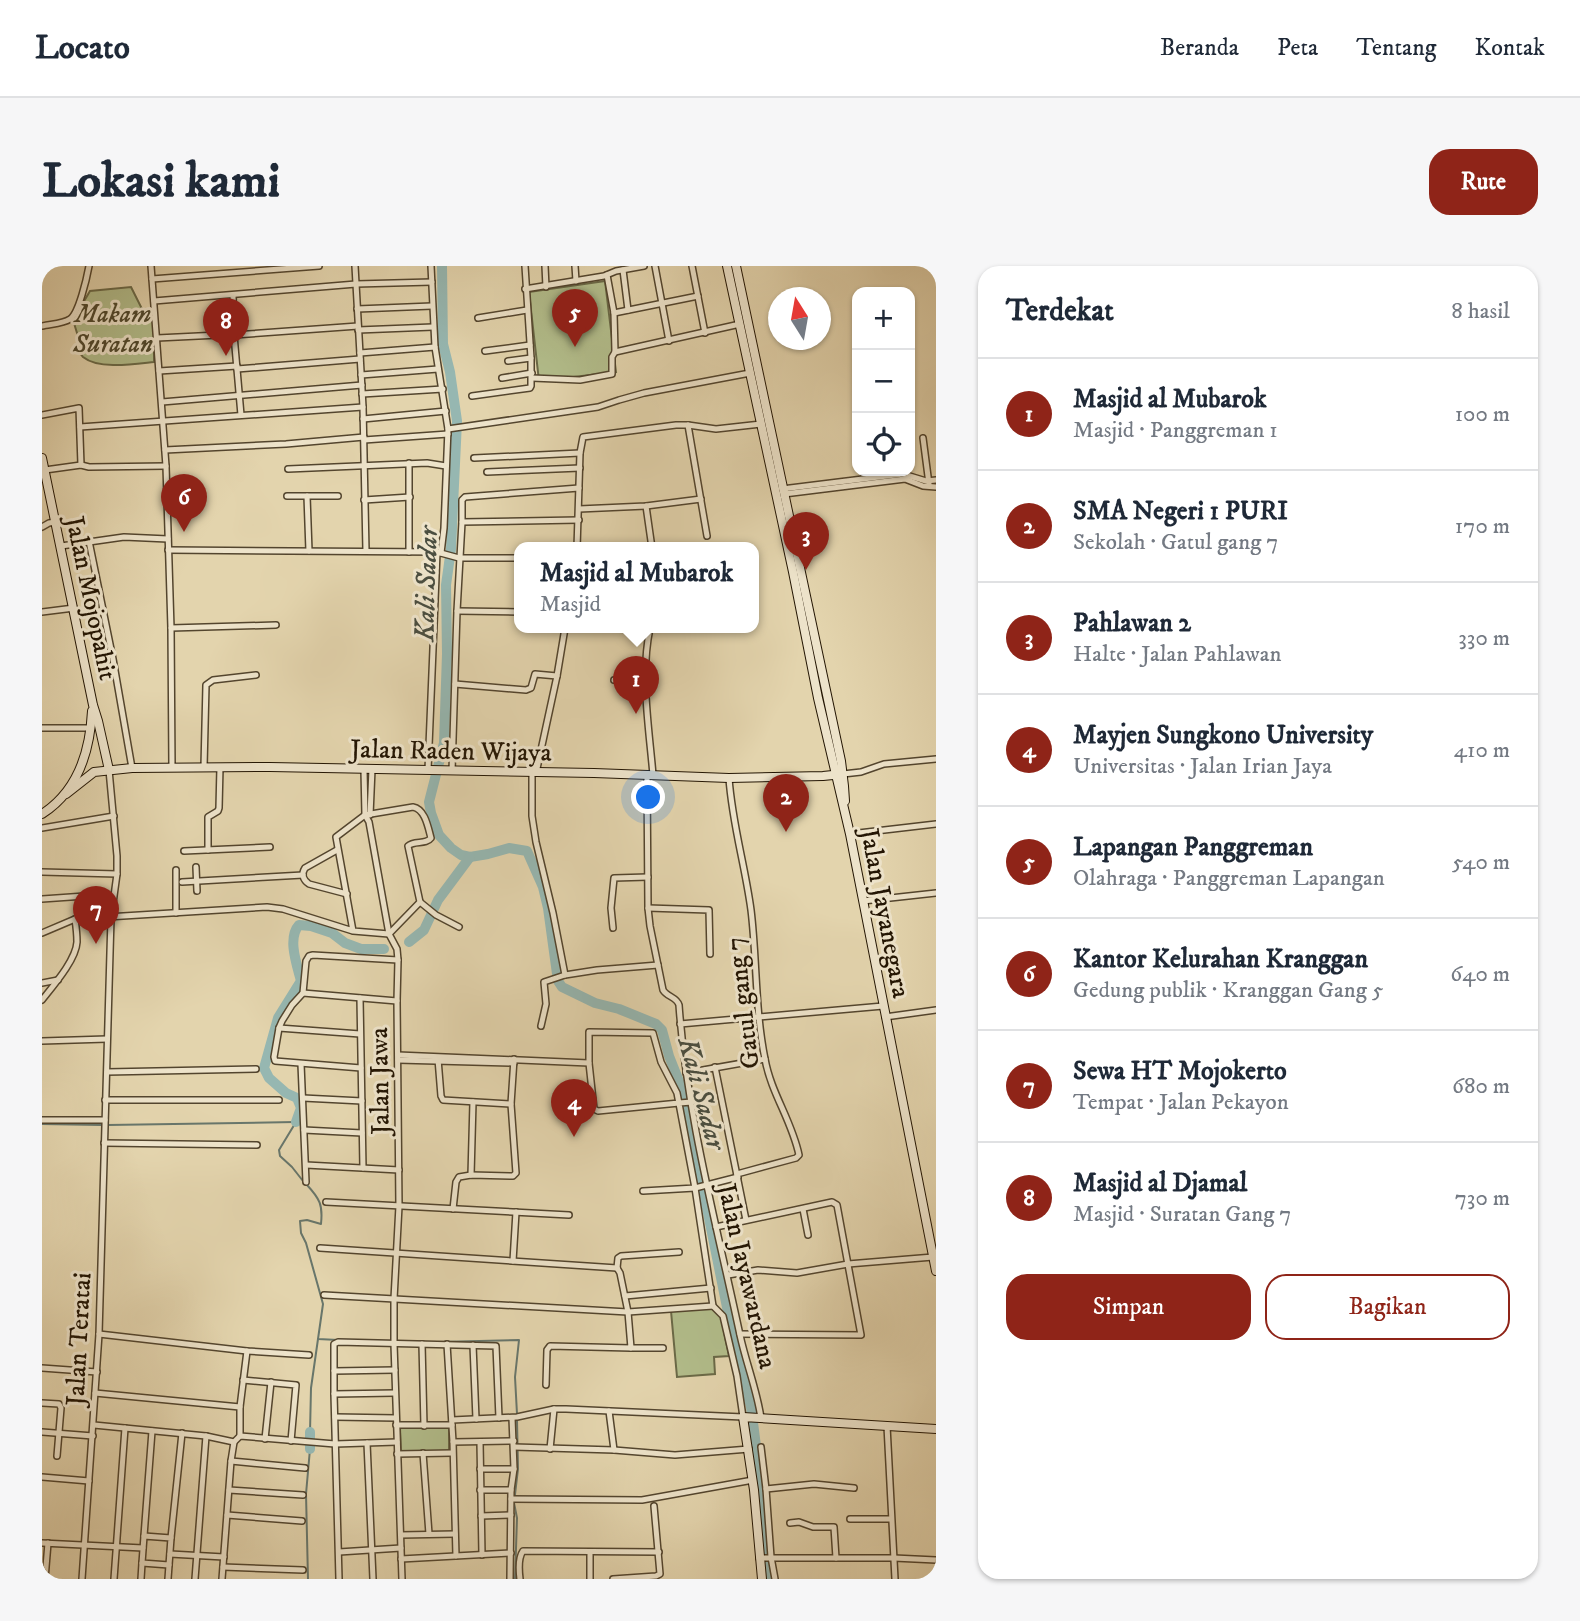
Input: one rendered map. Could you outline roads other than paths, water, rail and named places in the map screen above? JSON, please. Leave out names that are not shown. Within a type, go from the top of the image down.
[{"type":"main road","points":[[727,266],[750,373],[757,386],[761,424],[780,492]]},
{"type":"main road","points":[[736,266],[757,386],[780,492]]},
{"type":"main road","name":"Jalan Mojopahit","points":[[42,458],[93,705],[109,769]]},
{"type":"main road","name":"Jalan Jayanegara","points":[[780,492],[839,775],[936,1271]]},
{"type":"main road","name":"Jalan Mojopahit","points":[[43,813],[66,794],[81,769],[87,750],[93,705]]},
{"type":"main road","name":"Jalan Raden Wijaya","points":[[66,794],[94,772],[172,767],[729,778],[839,775]]},
{"type":"main road","points":[[762,1579],[765,1558],[752,1480],[749,1449],[751,1418],[936,1429]]},
{"type":"street","points":[[42,326],[72,318],[85,288],[89,266]]},
{"type":"street","points":[[151,266],[166,466],[172,767]]},
{"type":"street","points":[[152,279],[318,266]]},
{"type":"street","points":[[355,266],[363,407],[366,551]]},
{"type":"street","points":[[430,770],[450,431],[435,347],[431,266]]},
{"type":"street","points":[[472,396],[530,388],[532,376],[524,266]]},
{"type":"street","points":[[544,266],[546,287]]},
{"type":"street","points":[[575,266],[576,281]]},
{"type":"street","points":[[525,289],[644,266]]},
{"type":"street","points":[[656,266],[669,341]]},
{"type":"street","points":[[692,266],[705,332]]},
{"type":"street","points":[[618,269],[628,310]]},
{"type":"street","points":[[502,378],[532,376],[580,380],[611,374],[615,352],[614,313],[607,275]]},
{"type":"street","points":[[154,301],[356,284],[432,282]]},
{"type":"street","points":[[233,295],[241,415]]},
{"type":"street","points":[[614,313],[698,296]]},
{"type":"street","points":[[357,309],[432,306]]},
{"type":"street","points":[[478,318],[527,310]]},
{"type":"street","points":[[615,352],[740,324]]},
{"type":"street","points":[[234,335],[433,327]]},
{"type":"street","points":[[157,338],[219,335]]},
{"type":"street","points":[[485,351],[530,345]]},
{"type":"street","points":[[159,371],[237,368],[435,347]]},
{"type":"street","points":[[508,361],[531,358]]},
{"type":"street","points":[[361,375],[438,369]]},
{"type":"street","points":[[165,450],[364,439],[450,431],[598,407],[644,393],[750,373]]},
{"type":"street","points":[[162,402],[362,385]]},
{"type":"street","points":[[362,394],[443,389]]},
{"type":"street","points":[[80,427],[363,407]]},
{"type":"street","points":[[42,415],[79,408],[81,465]]},
{"type":"street","points":[[363,419],[446,411]]},
{"type":"street","points":[[577,542],[580,453],[584,436],[676,425],[716,429],[761,424]]},
{"type":"street","points":[[688,425],[707,536]]},
{"type":"street","points":[[923,438],[933,484]]},
{"type":"street","points":[[474,458],[580,453]]},
{"type":"street","points":[[288,469],[409,463],[446,466]]},
{"type":"street","points":[[409,463],[409,552]]},
{"type":"street","points":[[44,470],[81,465],[166,466]]},
{"type":"street","points":[[487,472],[580,468]]},
{"type":"street","points":[[780,492],[868,476]]},
{"type":"street","points":[[912,476],[933,484]]},
{"type":"street","points":[[780,492],[905,480],[933,484]]},
{"type":"street","points":[[452,771],[457,558],[462,500],[465,497],[579,488]]},
{"type":"street","points":[[287,496],[338,496]]},
{"type":"street","points":[[307,496],[309,551]]},
{"type":"street","points":[[365,500],[410,497]]},
{"type":"street","points":[[579,509],[646,506],[701,499]]},
{"type":"street","points":[[646,506],[651,542]]},
{"type":"street","points":[[462,522],[579,520]]},
{"type":"street","points":[[42,527],[55,522]]},
{"type":"street","points":[[61,546],[124,537],[168,539]]},
{"type":"street","points":[[89,541],[132,768]]},
{"type":"street","points":[[168,550],[366,551],[441,553],[457,558],[514,558]]},
{"type":"street","points":[[42,612],[74,608]]},
{"type":"street","points":[[457,611],[514,612]]},
{"type":"street","points":[[171,628],[276,625]]},
{"type":"street","points":[[564,633],[534,773],[532,816],[564,975]]},
{"type":"street","name":"Jalan Jayawardana","points":[[649,633],[646,681],[650,775],[650,926],[664,992],[678,1001],[686,1073],[685,1102],[701,1187],[716,1227],[748,1369],[758,1399],[751,1418]]},
{"type":"street","points":[[455,684],[526,690],[531,688],[535,674],[557,676]]},
{"type":"street","points":[[204,767],[206,684],[213,680],[256,675]]},
{"type":"street","points":[[614,680],[646,681]]},
{"type":"street","points":[[42,728],[91,728]]},
{"type":"street","points":[[839,775],[861,772],[880,764],[936,759]]},
{"type":"street","points":[[208,850],[208,817],[219,808],[220,767]]},
{"type":"street","name":"Jalan Teratai","points":[[82,1579],[99,1334],[111,918],[117,874],[109,769]]},
{"type":"street","name":"Jalan Jawa","points":[[368,770],[369,822],[390,937],[397,949],[398,960],[399,1206],[394,1342],[402,1579]]},
{"type":"street","name":"Gatul gang 7","points":[[729,778],[751,910],[765,1059],[799,1155],[738,1176]]},
{"type":"street","points":[[353,931],[337,850],[337,836],[368,815],[413,807],[421,810],[430,839],[411,844],[408,848],[420,902],[436,915],[459,927]]},
{"type":"street","points":[[43,813],[43,828],[114,816]]},
{"type":"street","points":[[850,834],[936,824]]},
{"type":"street","points":[[184,852],[270,847]]},
{"type":"street","points":[[337,850],[305,868],[303,875],[309,884],[347,894]]},
{"type":"street","points":[[196,867],[197,891]]},
{"type":"street","points":[[176,870],[177,913]]},
{"type":"street","points":[[42,872],[117,874]]},
{"type":"street","points":[[182,882],[303,875]]},
{"type":"street","points":[[613,928],[611,908],[614,878],[648,877]]},
{"type":"street","points":[[863,901],[936,893]]},
{"type":"street","points":[[42,899],[85,896]]},
{"type":"street","points":[[42,933],[75,919],[267,907],[284,909],[353,931],[390,937],[420,902]]},
{"type":"street","points":[[648,908],[709,910],[710,954]]},
{"type":"street","points":[[42,1000],[58,980],[75,949],[75,919]]},
{"type":"street","points":[[361,1068],[275,1060],[279,1028],[288,1010],[303,993],[306,961],[309,956],[398,960]]},
{"type":"street","points":[[541,1026],[546,1004],[544,982],[564,975],[597,970],[658,965]]},
{"type":"street","points":[[42,983],[58,980]]},
{"type":"street","points":[[303,993],[397,1001]]},
{"type":"street","points":[[360,998],[363,1168]]},
{"type":"street","points":[[680,1024],[883,1006]]},
{"type":"street","points":[[885,1017],[936,1010]]},
{"type":"street","points":[[279,1028],[360,1034]]},
{"type":"street","points":[[335,1417],[396,1421],[424,1426],[516,1417],[554,1409],[751,1418],[737,1376],[723,1316],[713,1306],[701,1187],[685,1102],[661,1062],[653,1033],[589,1032],[589,1063],[593,1107],[596,1110],[685,1102]]},
{"type":"street","points":[[42,1041],[107,1039]]},
{"type":"street","points":[[398,1057],[589,1063]]},
{"type":"street","points":[[438,1059],[442,1098],[445,1101],[511,1104]]},
{"type":"street","points":[[686,1073],[765,1059]]},
{"type":"street","points":[[453,1209],[457,1179],[462,1176],[513,1176],[516,1173],[511,1104],[514,1061]]},
{"type":"street","points":[[301,1064],[306,1182]]},
{"type":"street","points":[[715,1068],[746,1220]]},
{"type":"street","points":[[107,1072],[256,1069]]},
{"type":"street","points":[[303,1098],[362,1101]]},
{"type":"street","points":[[105,1100],[279,1100]]},
{"type":"street","points":[[471,1175],[472,1102]]},
{"type":"street","points":[[42,1120],[104,1124]]},
{"type":"street","points":[[304,1130],[362,1133]]},
{"type":"street","points":[[104,1143],[257,1145]]},
{"type":"street","points":[[306,1165],[398,1170]]},
{"type":"street","points":[[643,1191],[701,1187],[738,1176]]},
{"type":"street","points":[[326,1202],[569,1215]]},
{"type":"street","points":[[716,1227],[836,1203],[861,1335],[740,1334]]},
{"type":"street","points":[[803,1209],[808,1235]]},
{"type":"street","points":[[513,1261],[516,1212]]},
{"type":"street","points":[[320,1248],[617,1268]]},
{"type":"street","points":[[631,1349],[628,1312],[617,1268],[618,1258],[679,1252]]},
{"type":"street","points":[[727,1275],[758,1270],[793,1273],[848,1264],[933,1257]]},
{"type":"street","points":[[625,1296],[710,1288]]},
{"type":"street","points":[[324,1295],[628,1312],[713,1306]]},
{"type":"street","points":[[99,1334],[247,1351],[309,1355]]},
{"type":"street","points":[[340,1579],[333,1346],[336,1343],[394,1342],[496,1346],[499,1418]]},
{"type":"street","points":[[422,1344],[424,1426]]},
{"type":"street","points":[[447,1345],[456,1556]]},
{"type":"street","points":[[472,1345],[476,1419]]},
{"type":"street","points":[[546,1385],[547,1350],[550,1346],[663,1348]]},
{"type":"street","points":[[240,1436],[240,1407],[247,1351]]},
{"type":"street","points":[[42,1368],[97,1372]]},
{"type":"street","points":[[334,1371],[395,1370]]},
{"type":"street","points":[[243,1380],[296,1385],[291,1441]]},
{"type":"street","points":[[265,1438],[271,1382]]},
{"type":"street","points":[[95,1393],[240,1407]]},
{"type":"street","points":[[334,1394],[395,1393]]},
{"type":"street","points":[[42,1403],[61,1406],[57,1456]]},
{"type":"street","points":[[550,1449],[554,1409]]},
{"type":"street","points":[[609,1411],[614,1450]]},
{"type":"street","points":[[510,1579],[516,1417]]},
{"type":"street","points":[[93,1425],[234,1441]]},
{"type":"street","points":[[887,1426],[895,1579]]},
{"type":"street","points":[[114,1579],[125,1428]]},
{"type":"street","points":[[141,1579],[152,1431]]},
{"type":"street","points":[[42,1432],[93,1436]]},
{"type":"street","points":[[167,1579],[182,1433]]},
{"type":"street","points":[[195,1579],[206,1436]]},
{"type":"street","points":[[222,1579],[231,1461],[234,1441],[240,1436],[335,1444],[397,1442]]},
{"type":"street","points":[[453,1442],[674,1455],[749,1449]]},
{"type":"street","points":[[480,1442],[482,1555]]},
{"type":"street","points":[[367,1443],[373,1579]]},
{"type":"street","points":[[761,1447],[766,1489],[765,1558],[775,1579]]},
{"type":"street","points":[[424,1453],[429,1534]]},
{"type":"street","points":[[397,1454],[452,1453]]},
{"type":"street","points":[[231,1461],[305,1468]]},
{"type":"street","points":[[480,1469],[514,1469]]},
{"type":"street","points":[[42,1477],[89,1481]]},
{"type":"street","points":[[513,1499],[642,1500],[752,1480]]},
{"type":"street","points":[[766,1489],[814,1484],[854,1488]]},
{"type":"street","points":[[229,1490],[303,1495]]},
{"type":"street","points":[[480,1490],[512,1490]]},
{"type":"street","points":[[613,1579],[658,1575],[661,1572],[654,1506]]},
{"type":"street","points":[[227,1515],[302,1521]]},
{"type":"street","points":[[481,1516],[511,1515]]},
{"type":"street","points":[[850,1519],[891,1519]]},
{"type":"street","points":[[789,1523],[835,1527],[836,1558]]},
{"type":"street","points":[[401,1535],[455,1534]]},
{"type":"street","points":[[144,1536],[171,1538]]},
{"type":"street","points":[[45,1579],[45,1543],[144,1548]]},
{"type":"street","points":[[339,1552],[401,1548]]},
{"type":"street","points":[[520,1579],[523,1551],[659,1552]]},
{"type":"street","points":[[590,1552],[590,1579]]},
{"type":"street","points":[[170,1553],[224,1557]]},
{"type":"street","points":[[401,1559],[511,1553]]},
{"type":"street","points":[[765,1558],[936,1560]]},
{"type":"street","points":[[142,1563],[169,1566]]},
{"type":"street","points":[[223,1567],[303,1570]]},
{"type":"waterway","name":"Kali Sadar","points":[[442,266],[443,344],[457,421],[451,549],[446,585],[444,743],[429,802],[431,813],[439,835],[461,855],[470,857],[509,848],[527,851],[543,887],[558,981],[562,987],[595,1003],[619,1009],[656,1024],[662,1030],[684,1094],[735,1347],[751,1407],[770,1579]]},
{"type":"waterway","points":[[409,942],[424,930],[438,900],[470,857]]},
{"type":"waterway","points":[[296,1122],[301,1108],[297,1098],[286,1093],[269,1078],[264,1068],[278,1018],[301,981],[293,944],[295,930],[299,925],[311,926],[332,933],[345,943],[361,949],[384,949]]},
{"type":"waterway","points":[[108,1125],[295,1122]]},
{"type":"waterway","points":[[296,1122],[279,1150],[280,1156],[303,1181]]},
{"type":"waterway","points":[[42,1124],[102,1125]]},
{"type":"waterway","points":[[307,1185],[318,1198],[321,1207],[321,1224],[300,1221],[301,1233],[323,1304],[318,1339],[338,1340]]},
{"type":"waterway","points":[[310,1432],[311,1388],[318,1339]]},
{"type":"waterway","points":[[438,1342],[519,1340],[515,1377],[517,1414]]},
{"type":"waterway","points":[[515,1579],[517,1420]]},
{"type":"waterway","points":[[310,1432],[310,1449]]},
{"type":"waterway","points":[[308,1579],[306,1494],[310,1449]]},
{"type":"place","name":"Lapangan Panggreman","points":[[575,347]]},
{"type":"place","name":"Masjid al Djamal","points":[[226,356]]},
{"type":"place","name":"Kantor Kelurahan Kranggan","points":[[184,532]]},
{"type":"place","name":"Pahlawan 2","points":[[806,570]]},
{"type":"place","name":"Masjid al Mubarok","points":[[636,714]]},
{"type":"place","name":"SMA Negeri 1 PURI","points":[[786,832]]},
{"type":"place","name":"Sewa HT Mojokerto","points":[[96,944]]},
{"type":"place","name":"Mayjen Sungkono University","points":[[574,1137]]},
{"type":"park label","name":"Makam Suratan","points":[[113,328]]}]
